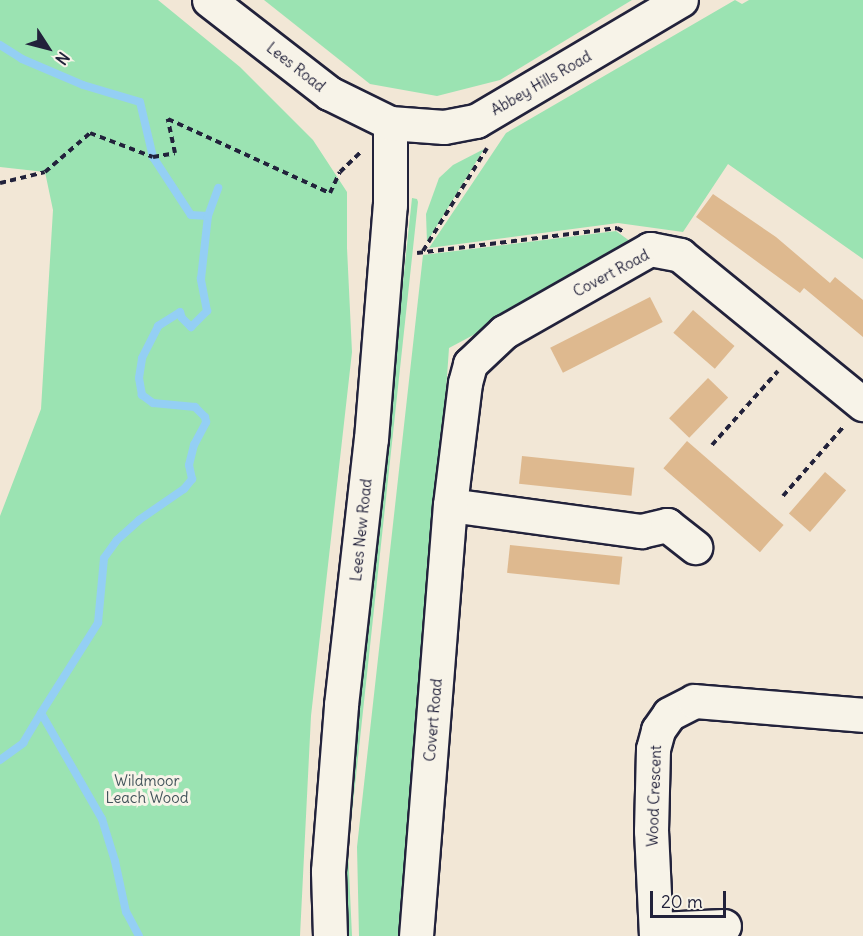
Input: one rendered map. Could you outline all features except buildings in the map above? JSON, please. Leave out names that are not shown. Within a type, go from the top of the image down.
[{"type":"street","name":"Lees Road","points":[[209,0],[329,93],[390,123]]},
{"type":"street","name":"Abbey Hills Road","points":[[390,123],[444,127],[476,121],[681,0]]},
{"type":"street","name":"Lees New Road","points":[[330,936],[328,871],[341,705],[373,416],[390,205],[390,123]]},
{"type":"street","name":"Covert Road","points":[[416,936],[450,505],[465,383],[470,364],[504,332],[650,249],[680,255],[863,404]]},
{"type":"street","points":[[450,505],[641,531],[667,525],[695,547]]},
{"type":"street","name":"Wood Crescent","points":[[657,933],[651,831],[653,749],[658,730],[669,714],[694,701],[863,715]]},
{"type":"street","points":[[657,933],[724,926]]},
{"type":"path","points":[[0,183],[45,172],[90,133],[153,157],[175,153],[168,119],[330,193],[340,172],[390,123]]},
{"type":"path","points":[[423,252],[490,144]]},
{"type":"path","points":[[417,253],[617,228],[650,249]]},
{"type":"path","points":[[712,445],[796,349]]},
{"type":"path","points":[[783,496],[863,404]]},
{"type":"green space","name":"Wildmoor Leach Wood","points":[[0,0],[158,0],[240,67],[313,140],[347,192],[352,352],[311,716],[300,936],[0,936],[0,516],[41,409],[53,210],[45,172],[0,167]]},
{"type":"green space","points":[[264,0],[632,0],[500,80],[437,96],[370,84]]},
{"type":"green space","points":[[735,0],[742,4],[749,0],[863,0],[863,259],[728,164],[683,232],[618,223],[429,248],[506,133]]},
{"type":"green space","points":[[484,149],[427,242],[426,214],[439,178],[453,165]]},
{"type":"green space","points":[[412,198],[417,199],[418,202],[348,850],[352,936],[346,936],[342,851]]},
{"type":"green space","points":[[616,231],[638,247],[449,348],[408,936],[359,936],[357,847],[423,255]]},
{"type":"waterway","points":[[0,45],[22,59],[83,85],[140,102],[153,157],[191,215],[208,216]]},
{"type":"waterway","points":[[139,936],[126,912],[115,861],[102,819],[41,713],[98,623],[104,558],[117,540],[139,520],[184,489],[192,479],[189,465],[194,445],[206,422],[205,417],[195,407],[153,403],[142,395],[139,378],[142,358],[158,326],[180,312],[182,318],[191,327],[207,311],[201,279],[208,216],[218,188]]},
{"type":"waterway","points":[[0,760],[23,743],[41,713]]}]
